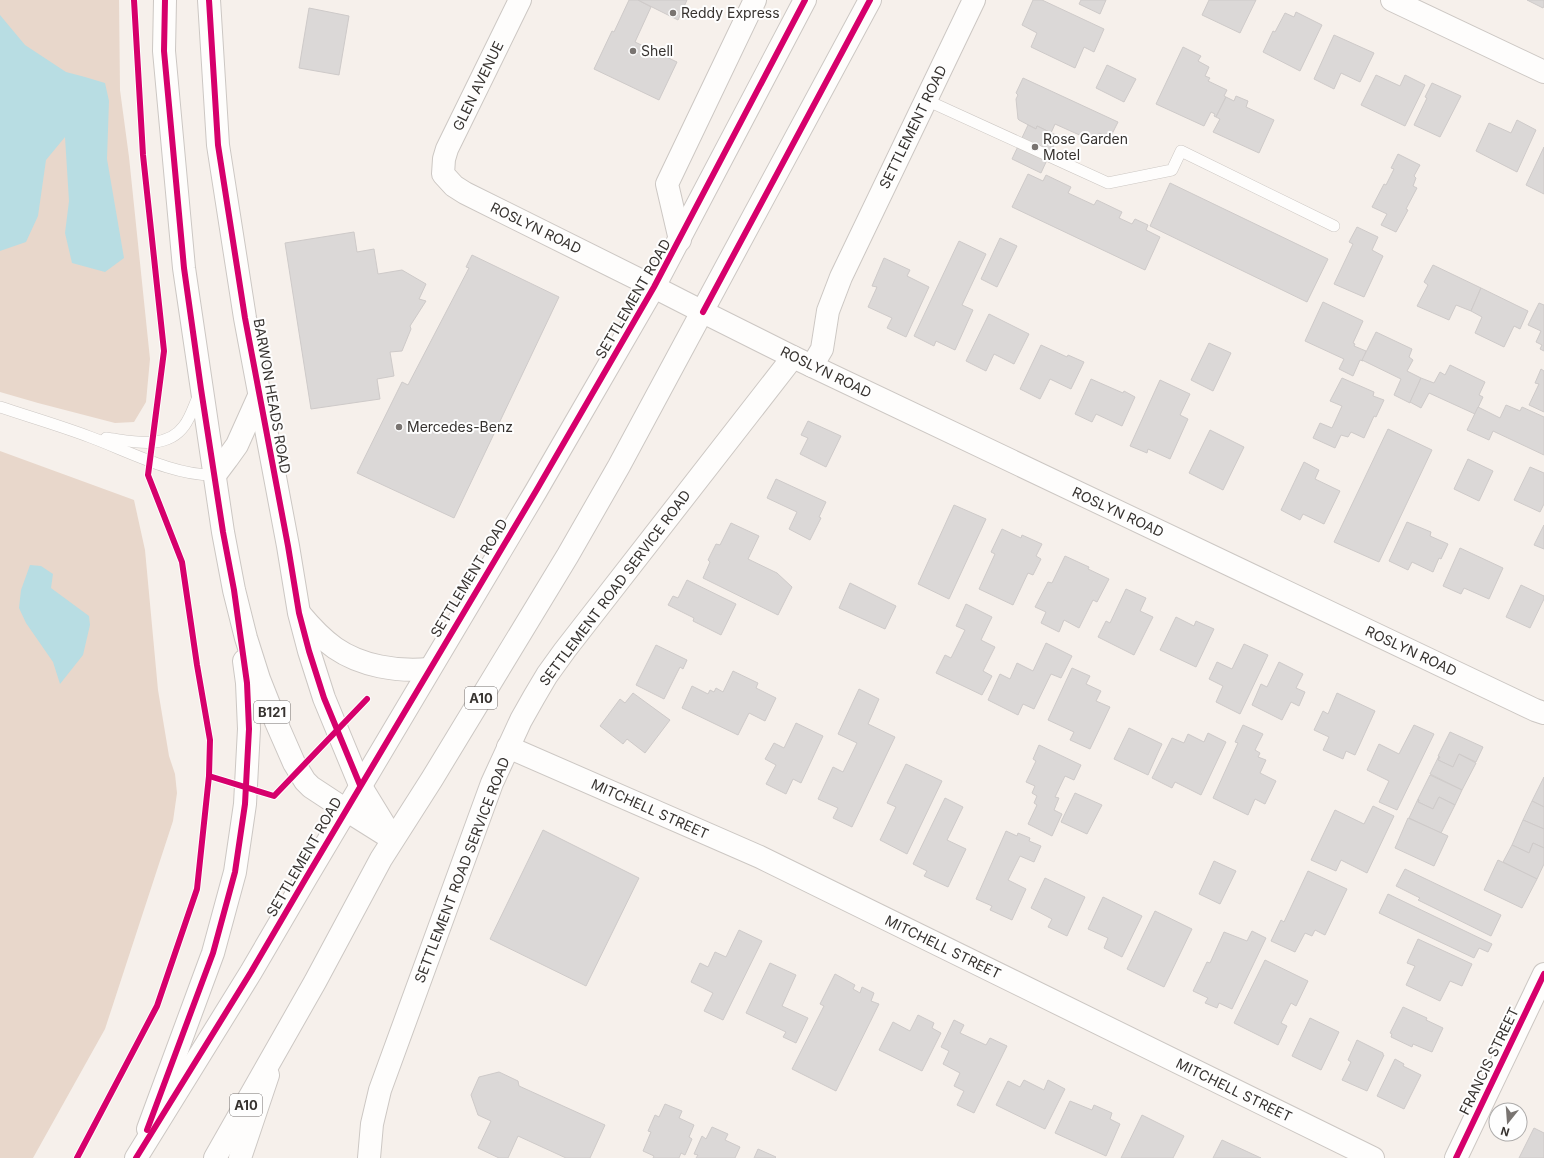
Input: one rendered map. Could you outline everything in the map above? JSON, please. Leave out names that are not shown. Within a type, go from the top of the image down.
[{"type":"main road","name":"B121","points":[[138,1154],[213,953],[225,911],[239,851],[246,804],[249,729],[247,683],[234,590],[223,532],[201,389],[178,214],[164,51],[164,0]]},
{"type":"main road","name":"BARWON HEADS ROAD","points":[[209,0],[218,145],[259,396],[288,546],[299,613],[324,698],[360,785],[393,839]]},
{"type":"main road","name":"GLEN AVENUE","points":[[443,174],[444,159],[447,149],[520,0]]},
{"type":"main road","points":[[680,240],[667,184],[755,0]]},
{"type":"main road","name":"SETTLEMENT ROAD","points":[[138,1154],[251,972],[360,785],[536,491],[654,287],[805,0]]},
{"type":"main road","name":"A10","points":[[215,1158],[277,1052],[371,876],[568,555],[619,466],[870,0]]},
{"type":"main road","points":[[1392,0],[1544,72]]},
{"type":"main road","name":"SETTLEMENT ROAD","points":[[812,366],[822,349],[828,312],[841,277],[972,2]]},
{"type":"main road","name":"ROSLYN ROAD","points":[[443,174],[454,186],[465,193],[792,357],[1541,713]]},
{"type":"main road","name":"SETTLEMENT ROAD SERVICE ROAD","points":[[369,1158],[372,1124],[380,1090],[484,803],[508,747],[534,697],[556,662],[792,357]]},
{"type":"main road","points":[[215,475],[237,445],[259,396]]},
{"type":"main road","name":"B121","points":[[234,590],[246,638],[257,673],[294,764],[311,787],[393,839]]},
{"type":"main road","points":[[299,613],[335,648],[349,656],[370,664],[396,669],[429,669]]},
{"type":"main road","name":"MITCHELL STREET","points":[[508,747],[760,857],[1373,1158]]},
{"type":"main road","name":"FRANCIS STREET","points":[[1456,1158],[1544,974]]},
{"type":"main road","points":[[240,1158],[277,1052]]},
{"type":"lane","points":[[926,100],[1108,183],[1172,170],[1181,151],[1334,226]]},
{"type":"lane","points":[[89,436],[147,443],[155,443],[167,439],[184,427],[201,389]]},
{"type":"lane","points":[[0,408],[89,436],[175,469],[204,475],[215,475]]},
{"type":"shaded area","points":[[0,0],[119,0],[120,90],[129,157],[150,359],[146,402],[134,422],[115,423],[0,392]]},
{"type":"shaded area","points":[[0,451],[134,500],[145,550],[158,690],[169,756],[175,774],[177,793],[173,821],[105,1029],[33,1158],[0,1158]]},
{"type":"water","points":[[0,15],[25,45],[66,72],[105,83],[109,101],[107,159],[124,258],[105,272],[72,263],[65,233],[69,201],[65,137],[46,160],[38,216],[26,242],[0,251]]},
{"type":"water","points":[[30,565],[41,566],[53,574],[51,588],[89,616],[90,625],[83,655],[60,684],[53,662],[26,623],[19,608],[21,590]]},
{"type":"building","points":[[629,0],[638,0],[651,7],[635,42],[677,62],[659,100],[594,69]]},
{"type":"building","name":"Reddy Express","points":[[638,0],[687,0],[678,20]]},
{"type":"building","points":[[1033,0],[1042,0],[1104,29],[1094,52],[1084,47],[1075,68],[1031,47],[1037,33],[1022,25]]},
{"type":"building","points":[[1081,0],[1106,0],[1100,14],[1079,4]]},
{"type":"building","points":[[1209,0],[1256,0],[1240,33],[1202,15]]},
{"type":"building","points":[[1527,0],[1544,0],[1544,6],[1543,8]]},
{"type":"building","points":[[309,8],[349,16],[339,75],[299,68]]},
{"type":"building","points":[[1296,12],[1322,25],[1300,71],[1263,52],[1273,31],[1275,32],[1285,13],[1294,17]]},
{"type":"building","points":[[1334,35],[1374,53],[1360,82],[1341,73],[1334,89],[1314,79]]},
{"type":"building","points":[[1183,47],[1201,56],[1198,61],[1209,67],[1205,76],[1210,78],[1208,81],[1227,90],[1224,96],[1226,97],[1216,117],[1214,116],[1215,114],[1211,112],[1204,126],[1156,104]]},
{"type":"building","points":[[1107,65],[1136,79],[1124,102],[1096,88]]},
{"type":"building","points":[[1376,75],[1400,86],[1405,75],[1425,85],[1405,126],[1361,105]]},
{"type":"building","points":[[1023,78],[1118,122],[1110,138],[1099,133],[1095,142],[1055,124],[1051,133],[1037,126],[1036,129],[1019,120],[1016,99],[1018,95],[1016,93]]},
{"type":"building","points":[[1432,83],[1461,96],[1440,137],[1414,125],[1427,98],[1425,97]]},
{"type":"building","points":[[1236,96],[1248,101],[1246,107],[1274,120],[1259,153],[1213,132],[1220,119],[1216,117],[1226,97],[1234,101]]},
{"type":"building","points":[[1517,120],[1536,130],[1517,172],[1476,151],[1489,123],[1511,133]]},
{"type":"building","points":[[1028,125],[1036,129],[1037,126],[1058,136],[1041,173],[1012,159]]},
{"type":"building","points":[[1544,147],[1544,194],[1526,185]]},
{"type":"building","points":[[1398,154],[1420,165],[1414,176],[1416,178],[1413,186],[1417,188],[1406,209],[1408,210],[1396,232],[1381,225],[1387,214],[1372,207],[1394,169],[1391,168]]},
{"type":"building","points":[[1028,174],[1043,181],[1046,175],[1071,187],[1068,193],[1094,205],[1097,200],[1122,212],[1119,218],[1132,224],[1135,219],[1148,225],[1146,230],[1160,237],[1145,270],[1012,207]]},
{"type":"building","points":[[1170,183],[1328,259],[1307,302],[1150,226]]},
{"type":"building","points":[[1357,227],[1378,237],[1372,250],[1383,256],[1364,297],[1334,284],[1353,244],[1349,242]]},
{"type":"building","points":[[354,232],[357,252],[374,249],[378,274],[402,270],[426,284],[419,299],[426,301],[410,326],[411,329],[402,351],[390,352],[394,376],[377,379],[380,399],[311,409],[285,243]]},
{"type":"building","points":[[1000,238],[1017,246],[997,287],[981,279]]},
{"type":"building","points":[[959,241],[986,254],[962,305],[973,310],[955,350],[936,341],[934,346],[914,336]]},
{"type":"building","points":[[472,255],[559,297],[454,518],[357,473],[402,382],[408,385],[469,268],[466,267]]},
{"type":"building","points":[[884,258],[910,270],[907,276],[929,287],[906,337],[887,328],[892,318],[868,307],[877,287],[872,286]]},
{"type":"building","points":[[1433,265],[1481,288],[1471,311],[1456,305],[1449,320],[1417,306],[1428,285],[1424,282]]},
{"type":"building","points":[[1481,288],[1528,311],[1520,329],[1514,326],[1504,347],[1475,333],[1482,317],[1471,311]]},
{"type":"building","points":[[1323,302],[1363,321],[1353,343],[1355,344],[1354,346],[1366,351],[1363,361],[1360,360],[1353,376],[1339,369],[1344,359],[1305,341]]},
{"type":"building","points":[[1539,303],[1544,305],[1544,351],[1540,349],[1542,345],[1536,342],[1541,331],[1528,325]]},
{"type":"building","points":[[989,314],[1029,334],[1014,364],[994,354],[986,371],[966,361]]},
{"type":"building","points":[[1376,332],[1412,349],[1409,357],[1413,360],[1407,371],[1421,378],[1410,403],[1394,395],[1401,379],[1362,360]]},
{"type":"building","points":[[1209,343],[1231,353],[1213,391],[1191,380]]},
{"type":"building","points":[[1041,345],[1067,357],[1068,355],[1084,362],[1071,389],[1050,379],[1040,399],[1020,389]]},
{"type":"building","points":[[1450,365],[1485,382],[1479,395],[1483,397],[1475,414],[1429,393],[1421,408],[1410,402],[1421,378],[1434,383],[1440,372],[1445,375]]},
{"type":"building","points":[[1541,369],[1544,371],[1544,412],[1529,405],[1539,384],[1535,383]]},
{"type":"building","points":[[1342,378],[1374,392],[1373,396],[1384,400],[1376,417],[1374,416],[1364,438],[1351,432],[1348,437],[1341,435],[1335,448],[1313,438],[1320,423],[1332,428],[1342,406],[1330,401]]},
{"type":"building","points":[[1091,379],[1123,393],[1124,391],[1135,397],[1122,426],[1096,414],[1092,422],[1075,414]]},
{"type":"building","points":[[1160,380],[1190,394],[1180,415],[1188,419],[1170,459],[1148,449],[1147,453],[1130,446]]},
{"type":"building","points":[[1506,405],[1520,411],[1522,407],[1544,417],[1544,455],[1493,431],[1489,440],[1467,430],[1478,407],[1500,418]]},
{"type":"building","points":[[808,421],[841,436],[826,467],[800,454],[808,438],[801,435]]},
{"type":"building","points":[[1388,429],[1432,450],[1379,562],[1334,542]]},
{"type":"building","points":[[1210,430],[1244,447],[1223,490],[1189,473]]},
{"type":"building","points":[[1468,459],[1493,471],[1479,501],[1454,489]]},
{"type":"building","points":[[1304,462],[1319,470],[1315,479],[1340,491],[1324,524],[1303,514],[1300,520],[1281,510]]},
{"type":"building","points":[[1530,467],[1544,473],[1544,504],[1540,512],[1514,500]]},
{"type":"building","points":[[776,479],[826,502],[819,517],[821,518],[810,540],[789,529],[797,512],[767,498]]},
{"type":"building","points":[[954,505],[986,519],[949,599],[918,584]]},
{"type":"building","points":[[1407,522],[1431,532],[1430,536],[1448,544],[1441,559],[1439,558],[1433,572],[1412,562],[1408,570],[1389,561]]},
{"type":"building","points":[[731,523],[759,536],[748,559],[777,573],[792,587],[778,615],[703,578],[710,562],[708,560],[716,544],[720,545]]},
{"type":"building","points":[[1544,525],[1544,549],[1534,545]]},
{"type":"building","points":[[1002,529],[1021,538],[1022,535],[1042,544],[1036,556],[1041,559],[1033,575],[1028,573],[1013,605],[979,589],[995,554],[991,552]]},
{"type":"building","points":[[1460,548],[1503,568],[1489,599],[1464,588],[1461,594],[1443,586]]},
{"type":"building","points":[[1065,556],[1089,567],[1088,569],[1109,579],[1097,602],[1093,600],[1079,628],[1064,620],[1059,632],[1041,623],[1046,612],[1035,607],[1048,582],[1052,583]]},
{"type":"building","points":[[687,580],[736,604],[721,635],[693,621],[694,618],[668,605],[673,596],[678,598]]},
{"type":"building","points":[[850,583],[896,606],[885,629],[839,608]]},
{"type":"building","points":[[1521,585],[1544,596],[1544,599],[1530,628],[1506,617]]},
{"type":"building","points":[[1126,589],[1146,598],[1140,611],[1153,617],[1134,655],[1098,637],[1106,621],[1110,623]]},
{"type":"building","points":[[966,604],[992,617],[981,640],[995,647],[983,671],[992,676],[982,695],[936,673],[945,655],[951,658],[965,630],[956,626]]},
{"type":"building","points":[[1176,617],[1194,626],[1196,621],[1214,629],[1196,667],[1160,650]]},
{"type":"building","points":[[1046,643],[1072,656],[1061,678],[1051,674],[1034,709],[1023,704],[1018,715],[988,700],[1000,674],[1010,679],[1017,663],[1033,671]]},
{"type":"building","points":[[1244,644],[1268,655],[1240,714],[1216,702],[1223,686],[1209,679],[1217,662],[1232,669]]},
{"type":"building","points":[[656,645],[687,660],[683,669],[680,667],[664,699],[636,685]]},
{"type":"building","points":[[1279,662],[1303,674],[1296,688],[1305,692],[1299,706],[1291,702],[1282,720],[1252,705],[1261,684],[1267,687]]},
{"type":"building","points":[[1072,668],[1090,676],[1086,684],[1101,691],[1096,701],[1110,707],[1090,749],[1070,740],[1074,732],[1048,720]]},
{"type":"building","points":[[733,671],[758,683],[756,688],[776,698],[765,721],[749,713],[738,735],[682,708],[692,686],[708,694],[710,690],[714,692],[716,688],[723,692]]},
{"type":"building","points":[[859,689],[879,699],[868,724],[895,737],[852,827],[833,818],[838,808],[818,799],[833,767],[843,772],[857,743],[838,734]]},
{"type":"building","points":[[633,693],[670,720],[645,753],[627,739],[623,744],[600,726],[620,699],[625,703]]},
{"type":"building","points":[[1337,693],[1375,711],[1355,755],[1346,751],[1343,759],[1323,750],[1329,737],[1314,730],[1323,711],[1328,714]]},
{"type":"building","points":[[796,723],[823,736],[801,783],[793,779],[786,794],[766,784],[776,765],[765,759],[774,743],[784,748]]},
{"type":"building","points":[[1243,725],[1263,734],[1255,750],[1260,753],[1258,757],[1266,760],[1260,773],[1276,781],[1265,804],[1255,799],[1248,815],[1213,798],[1238,743],[1235,742]]},
{"type":"building","points":[[1414,725],[1434,734],[1397,810],[1379,802],[1389,781],[1367,770],[1379,744],[1399,754]]},
{"type":"building","points":[[1129,728],[1162,744],[1148,775],[1114,759]]},
{"type":"building","points":[[1450,732],[1483,747],[1476,762],[1459,754],[1453,767],[1438,760],[1440,757],[1438,756]]},
{"type":"building","points":[[1208,733],[1226,742],[1201,795],[1175,782],[1172,788],[1152,778],[1172,738],[1184,743],[1188,734],[1204,742]]},
{"type":"building","points":[[1039,745],[1081,765],[1074,780],[1065,776],[1055,797],[1059,798],[1054,810],[1062,814],[1052,836],[1028,824],[1037,805],[1034,803],[1037,796],[1032,793],[1035,786],[1026,782],[1036,761],[1033,759]]},
{"type":"building","points":[[1459,754],[1476,763],[1462,790],[1430,774],[1439,756],[1438,760],[1453,767]]},
{"type":"building","points":[[906,764],[942,781],[907,854],[880,840],[896,807],[887,803]]},
{"type":"building","points":[[1430,775],[1462,790],[1455,805],[1439,797],[1433,809],[1418,802],[1418,799]]},
{"type":"building","points":[[1544,777],[1544,807],[1532,801]]},
{"type":"building","points":[[1075,793],[1102,805],[1087,834],[1061,822]]},
{"type":"building","points":[[1439,797],[1455,805],[1441,833],[1409,818],[1418,799],[1418,802],[1433,809]]},
{"type":"building","points":[[945,798],[963,807],[947,840],[966,849],[948,887],[924,876],[927,871],[913,864]]},
{"type":"building","points":[[1532,801],[1544,807],[1544,829],[1523,820]]},
{"type":"building","points":[[1373,806],[1394,816],[1367,873],[1341,860],[1336,871],[1311,860],[1335,810],[1364,824]]},
{"type":"building","points":[[1408,818],[1448,836],[1434,866],[1395,848]]},
{"type":"building","points":[[1523,820],[1544,829],[1544,848],[1533,843],[1529,853],[1512,845]]},
{"type":"building","points":[[543,830],[639,878],[586,986],[490,939]]},
{"type":"building","points":[[1006,831],[1017,836],[1018,833],[1030,838],[1029,841],[1041,846],[1034,862],[1020,856],[1008,880],[1026,889],[1012,920],[990,910],[992,906],[976,899]]},
{"type":"building","points":[[1533,843],[1544,848],[1544,864],[1537,879],[1503,862],[1512,845],[1529,853]]},
{"type":"building","points":[[1498,860],[1537,879],[1522,908],[1484,890]]},
{"type":"building","points":[[1214,861],[1236,871],[1220,904],[1199,894]]},
{"type":"building","points":[[1405,869],[1501,915],[1491,936],[1418,900],[1420,898],[1396,886]]},
{"type":"building","points":[[1308,871],[1347,889],[1325,935],[1315,930],[1312,936],[1305,933],[1295,952],[1271,941],[1281,920],[1284,922]]},
{"type":"building","points":[[1045,878],[1085,897],[1067,936],[1048,927],[1052,919],[1031,908]]},
{"type":"building","points":[[1388,894],[1492,944],[1488,952],[1479,948],[1474,958],[1379,913]]},
{"type":"building","points":[[1103,897],[1142,916],[1122,957],[1104,948],[1108,938],[1088,929]]},
{"type":"building","points":[[1155,911],[1192,929],[1164,987],[1127,969]]},
{"type":"building","points":[[739,930],[762,941],[723,1020],[704,1011],[713,993],[691,982],[700,963],[708,967],[715,952],[726,957]]},
{"type":"building","points":[[1252,931],[1266,938],[1232,1009],[1219,1003],[1217,1008],[1205,1003],[1208,998],[1193,991],[1207,962],[1210,963],[1224,932],[1247,941]]},
{"type":"building","points":[[1418,939],[1472,964],[1462,986],[1450,981],[1440,1001],[1406,985],[1415,966],[1407,963]]},
{"type":"building","points":[[1265,960],[1308,981],[1296,1006],[1291,1003],[1281,1023],[1287,1026],[1278,1045],[1234,1023]]},
{"type":"building","points":[[770,963],[796,975],[782,1006],[808,1018],[796,1043],[783,1037],[786,1032],[746,1013]]},
{"type":"building","points":[[835,974],[855,985],[853,989],[860,993],[862,987],[874,993],[871,1001],[879,1004],[836,1091],[792,1069],[824,1006],[820,1004]]},
{"type":"building","points":[[1403,1007],[1427,1018],[1426,1020],[1443,1028],[1432,1052],[1413,1044],[1412,1047],[1391,1037],[1392,1034],[1390,1033]]},
{"type":"building","points":[[918,1015],[934,1023],[932,1028],[941,1033],[922,1071],[879,1050],[893,1022],[910,1031]]},
{"type":"building","points":[[1310,1018],[1339,1032],[1321,1070],[1292,1056]]},
{"type":"building","points":[[954,1020],[964,1025],[960,1033],[986,1045],[990,1038],[1007,1046],[974,1113],[957,1105],[964,1091],[954,1086],[960,1073],[943,1064],[949,1051],[941,1047]]},
{"type":"building","points":[[1357,1040],[1383,1053],[1384,1055],[1367,1091],[1342,1080],[1351,1062],[1348,1060]]},
{"type":"building","points":[[1395,1059],[1404,1064],[1403,1066],[1421,1075],[1404,1109],[1377,1096]]},
{"type":"building","points":[[499,1072],[518,1081],[519,1086],[605,1125],[590,1158],[566,1158],[518,1136],[508,1158],[499,1158],[478,1148],[491,1121],[478,1115],[471,1095],[479,1077]]},
{"type":"building","points":[[1024,1080],[1044,1090],[1048,1080],[1065,1089],[1045,1129],[996,1105],[1008,1081],[1020,1087]]},
{"type":"building","points":[[1070,1101],[1092,1110],[1094,1105],[1112,1113],[1110,1119],[1120,1124],[1106,1156],[1055,1133]]},
{"type":"building","points":[[665,1104],[682,1111],[679,1118],[694,1125],[689,1137],[692,1139],[685,1155],[681,1153],[679,1158],[653,1158],[654,1156],[643,1151],[651,1132],[648,1131],[655,1115],[659,1117]]},
{"type":"building","points":[[1142,1115],[1184,1136],[1173,1158],[1121,1158]]},
{"type":"building","points":[[712,1127],[728,1134],[725,1140],[740,1147],[735,1158],[696,1158],[698,1155],[694,1154],[702,1136],[706,1139]]},
{"type":"building","points":[[1534,1128],[1544,1133],[1544,1158],[1519,1158]]},
{"type":"building","points":[[1222,1140],[1261,1158],[1213,1158]]},
{"type":"building","points":[[758,1149],[776,1157],[754,1158]]},
{"type":"cycle path","points":[[77,1158],[157,1006],[197,889],[209,776],[210,740],[182,562],[148,475],[164,351],[143,155],[134,0]]},
{"type":"cycle path","points":[[147,1130],[213,953],[235,872],[245,804],[249,729],[247,683],[234,590],[223,532],[184,268],[164,51],[165,0]]},
{"type":"cycle path","points":[[209,0],[218,145],[245,318],[288,546],[299,613],[324,698],[360,785]]},
{"type":"cycle path","points":[[136,1158],[251,972],[536,491],[654,287],[805,0]]},
{"type":"cycle path","points":[[703,312],[870,0]]},
{"type":"cycle path","points":[[209,776],[274,796],[367,699]]},
{"type":"cycle path","points":[[1456,1158],[1544,974]]},
{"type":"place","name":"Reddy Express","points":[[673,13]]},
{"type":"place","name":"Shell","points":[[633,51]]},
{"type":"place","name":"Rose Garden Motel","points":[[1035,147]]},
{"type":"place","name":"Mercedes-Benz","points":[[399,427]]}]
